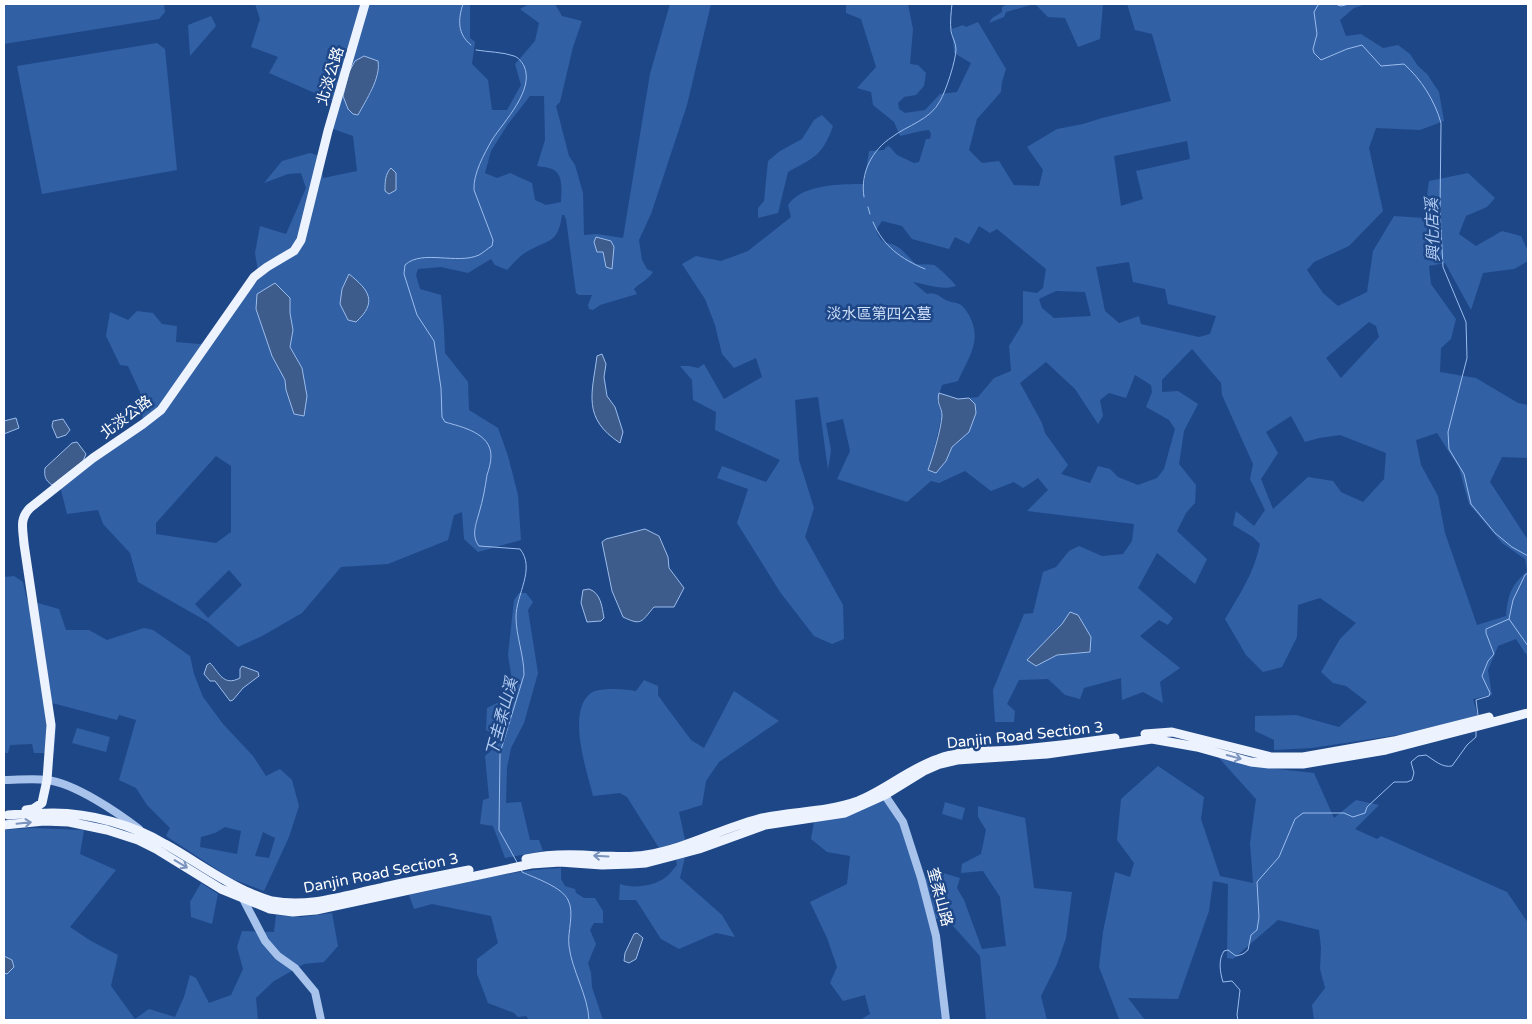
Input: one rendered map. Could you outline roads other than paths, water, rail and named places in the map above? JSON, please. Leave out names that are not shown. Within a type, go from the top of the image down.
[{"type":"main road","name":"北淡公路","points":[[6,815],[33,809],[42,803],[47,780],[51,725],[24,544],[22,520],[24,514],[93,458],[161,410],[254,278],[267,267],[294,251],[301,240],[328,131],[365,4]]},
{"type":"main road","name":"Danjin Road Section 3","points":[[1478,723],[1528,707]]},
{"type":"main road","name":"Danjin Road Section 3","points":[[6,815],[53,813],[80,815],[140,835],[156,849],[221,889],[270,900],[308,903],[339,898],[378,888],[568,854],[621,857],[646,855],[697,841],[741,823],[774,815],[818,812],[855,802],[883,792],[938,758],[955,754],[1055,747],[1144,734],[1172,732],[1271,757],[1303,757],[1394,741],[1528,713]]},
{"type":"main road","name":"Danjin Road Section 3","points":[[4,825],[44,821],[69,822],[140,835]]},
{"type":"street","points":[[4,780],[47,780],[76,790],[125,818],[140,835]]},
{"type":"street","name":"奎柔山路","points":[[883,792],[903,822],[924,888],[936,936],[946,1020]]},
{"type":"street","points":[[242,894],[265,941],[278,956],[295,968],[315,992],[320,1020]]},
{"type":"waterway","name":"下圭柔山溪","points":[[463,4],[460,26],[463,36],[471,45]]},
{"type":"waterway","points":[[864,197],[864,179],[873,155],[885,142],[931,113],[942,96],[956,54],[951,28],[952,4]]},
{"type":"waterway","name":"興化店溪","points":[[1320,4],[1314,12],[1317,34],[1313,49],[1314,53],[1321,60],[1362,45],[1381,66],[1404,64],[1427,91],[1435,107],[1441,123],[1440,210],[1443,267],[1466,322],[1467,358],[1448,432],[1449,449],[1464,474],[1471,504],[1495,533],[1512,547],[1528,556]]},
{"type":"waterway","name":"興化店溪","points":[[1335,4],[1341,6],[1349,4]]},
{"type":"waterway","name":"下圭柔山溪","points":[[476,50],[515,57],[523,64],[526,75],[522,95],[492,140],[475,177],[474,190],[493,240],[492,246],[479,255],[470,258],[430,257],[412,260],[405,265],[404,274],[417,315],[434,341],[441,388],[442,417],[445,422],[481,436],[490,448],[490,463],[475,530],[475,538],[479,546],[520,549],[526,565],[526,573],[516,617],[524,675],[500,753],[499,830],[518,864]]},
{"type":"waterway","points":[[868,207],[870,214]]},
{"type":"waterway","points":[[873,222],[882,238],[894,251],[908,261],[925,269]]},
{"type":"waterway","name":"興化店溪","points":[[1528,573],[1525,575],[1513,600],[1509,619],[1528,646]]},
{"type":"waterway","points":[[1478,715],[1476,700],[1489,696],[1490,693],[1482,676],[1488,661],[1494,654],[1486,629],[1509,619]]},
{"type":"waterway","points":[[1238,1020],[1240,990],[1232,981],[1223,982],[1220,970],[1221,958],[1224,951],[1228,950],[1236,956],[1248,950],[1251,935],[1257,930],[1259,917],[1257,882],[1279,857],[1295,819],[1303,813],[1344,813],[1353,817],[1365,813],[1367,807],[1394,782],[1412,780],[1414,773],[1411,762],[1418,756],[1426,755],[1441,765],[1452,766],[1467,745],[1476,737],[1476,729]]},
{"type":"waterway","name":"下圭柔山溪","points":[[521,869],[522,872],[554,887],[565,895],[568,900],[571,911],[569,946],[573,965],[586,1001],[589,1020]]},
{"type":"park label","name":"淡水區第四公墓","points":[[879,314]]}]
